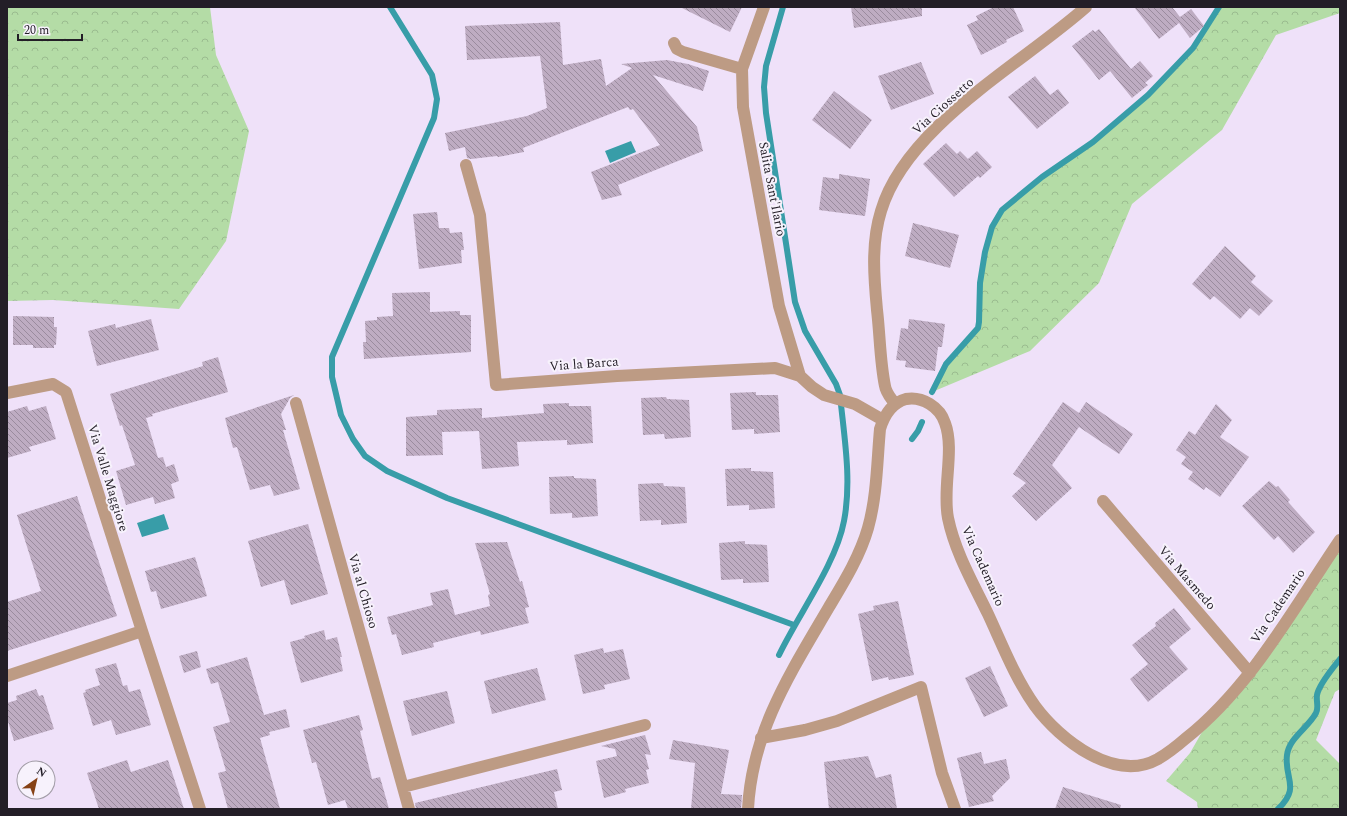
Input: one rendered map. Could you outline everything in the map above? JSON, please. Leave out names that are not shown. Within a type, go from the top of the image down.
[{"type":"street","name":"Salita Sant'Ilario","points":[[764,7],[742,69],[743,107],[779,306],[800,376]]},
{"type":"street","name":"Via Ciossetto","points":[[895,404],[885,386],[874,262],[876,231],[887,194],[897,176],[929,134],[956,110],[1086,7]]},
{"type":"street","points":[[674,43],[678,49],[683,52],[742,69]]},
{"type":"street","name":"Via la Barca","points":[[466,165],[480,215],[496,385],[617,376],[774,368],[800,376],[812,387],[832,399],[848,402],[883,420]]},
{"type":"street","name":"Via Valle Maggiore","points":[[7,393],[53,384],[66,392],[200,809]]},
{"type":"street","name":"Via Cademario","points":[[895,404],[909,398],[923,400],[935,407],[941,414],[945,423],[948,437],[946,494],[947,515],[952,535],[962,562],[1022,683],[1034,704],[1045,719],[1076,745],[1100,760],[1118,766],[1131,767],[1158,759],[1198,728],[1226,702],[1250,673],[1340,540]]},
{"type":"street","name":"Via al Chioso","points":[[296,403],[409,809]]},
{"type":"street","points":[[748,809],[752,769],[761,738],[776,699],[844,581],[868,529],[874,501],[880,429],[883,420],[895,404]]},
{"type":"street","name":"Via Masmedo","points":[[1103,502],[1250,673]]},
{"type":"street","points":[[7,676],[142,631]]},
{"type":"street","points":[[761,738],[805,730],[837,721],[921,687],[942,773],[954,809]]},
{"type":"street","points":[[403,787],[645,725]]},
{"type":"green space","points":[[7,7],[210,7],[216,55],[249,131],[226,241],[179,309],[53,300],[7,301]]},
{"type":"green space","points":[[1219,7],[1340,7],[1340,13],[1276,35],[1222,130],[1132,204],[1099,283],[1030,351],[932,392],[946,364],[978,328],[980,283],[985,252],[992,227],[1002,211],[1042,177],[1093,142],[1148,95],[1193,48]]},
{"type":"green space","points":[[1340,540],[1340,689],[1335,692],[1316,740],[1340,764],[1340,809],[1198,809],[1197,802],[1166,781],[1190,753],[1210,718]]},
{"type":"water","points":[[631,141],[636,152],[610,163],[605,151]]},
{"type":"water","points":[[164,514],[169,529],[142,537],[137,523]]},
{"type":"building","points":[[680,7],[742,7],[730,32]]},
{"type":"building","points":[[851,7],[922,7],[922,16],[854,28]]},
{"type":"building","points":[[994,7],[1013,7],[1024,31],[1006,40],[1007,42],[981,55],[967,25],[978,20],[976,16]]},
{"type":"building","points":[[1134,7],[1172,7],[1180,17],[1191,9],[1204,26],[1190,38],[1179,23],[1159,39]]},
{"type":"building","points":[[560,22],[563,65],[601,59],[606,86],[632,68],[621,64],[667,60],[688,64],[709,71],[703,91],[653,75],[697,127],[703,151],[618,185],[622,195],[602,200],[591,172],[660,145],[633,109],[630,110],[628,107],[523,148],[524,152],[498,157],[471,159],[467,158],[465,147],[449,151],[445,133],[527,116],[547,108],[540,56],[467,60],[465,26]]},
{"type":"building","points":[[1099,29],[1131,69],[1140,61],[1153,76],[1145,83],[1148,85],[1132,98],[1110,71],[1099,80],[1072,46],[1093,30],[1095,32]]},
{"type":"building","points":[[921,62],[934,94],[891,110],[878,76]]},
{"type":"building","points":[[1035,76],[1050,95],[1058,89],[1069,103],[1037,129],[1008,97]]},
{"type":"building","points":[[834,91],[872,120],[850,149],[812,120]]},
{"type":"building","points":[[946,143],[957,154],[960,151],[968,159],[977,151],[992,167],[980,178],[978,176],[954,197],[923,164]]},
{"type":"building","points":[[839,174],[870,179],[865,216],[819,210],[823,177],[839,179]]},
{"type":"building","points":[[437,212],[439,228],[449,228],[450,233],[462,232],[464,250],[461,250],[462,263],[419,269],[413,214]]},
{"type":"building","points":[[913,223],[959,235],[950,268],[905,256]]},
{"type":"building","points":[[1225,246],[1256,276],[1251,282],[1273,301],[1259,316],[1250,308],[1240,319],[1214,296],[1210,300],[1192,284]]},
{"type":"building","points":[[430,292],[430,312],[460,311],[460,315],[471,315],[471,352],[364,359],[363,342],[366,342],[365,321],[377,320],[377,317],[393,316],[392,293]]},
{"type":"building","points":[[13,316],[54,317],[54,327],[57,327],[56,345],[54,345],[54,348],[33,348],[33,345],[13,345]]},
{"type":"building","points":[[151,319],[159,350],[97,366],[88,331],[115,324],[116,328]]},
{"type":"building","points":[[909,319],[945,324],[942,347],[938,347],[935,371],[905,367],[906,361],[896,360],[901,328],[908,329]]},
{"type":"building","points":[[218,357],[228,392],[152,414],[153,416],[146,418],[158,458],[163,457],[166,467],[174,464],[179,481],[171,484],[175,498],[155,504],[153,497],[126,505],[116,471],[135,465],[110,394],[203,366],[202,362]]},
{"type":"building","points":[[756,392],[756,395],[778,395],[780,432],[754,434],[754,429],[732,430],[730,393]]},
{"type":"building","points":[[294,395],[290,398],[281,414],[286,430],[283,430],[300,489],[274,496],[270,485],[250,490],[237,447],[233,448],[225,418]]},
{"type":"building","points":[[666,397],[667,399],[689,400],[691,437],[665,439],[664,434],[643,435],[641,398]]},
{"type":"building","points":[[1063,402],[1079,413],[1086,402],[1133,434],[1119,454],[1079,427],[1052,465],[1072,488],[1036,521],[1012,496],[1026,483],[1013,474]]},
{"type":"building","points":[[569,403],[569,406],[591,406],[593,443],[567,445],[567,440],[517,442],[519,466],[482,469],[479,431],[442,432],[443,455],[406,456],[406,417],[437,415],[437,410],[482,408],[482,418],[544,413],[543,404]]},
{"type":"building","points":[[1216,404],[1232,420],[1220,437],[1249,457],[1220,497],[1206,487],[1204,490],[1188,479],[1193,472],[1181,464],[1186,457],[1176,450],[1189,431],[1195,435]]},
{"type":"building","points":[[27,406],[29,411],[46,406],[56,439],[29,447],[31,451],[7,458],[7,412]]},
{"type":"building","points":[[751,468],[751,471],[773,472],[775,508],[749,510],[749,505],[727,506],[725,469]]},
{"type":"building","points":[[574,476],[574,478],[596,479],[598,516],[572,518],[572,513],[550,514],[549,477]]},
{"type":"building","points":[[1269,481],[1276,487],[1278,486],[1290,500],[1288,502],[1315,532],[1293,553],[1278,536],[1274,540],[1242,506]]},
{"type":"building","points":[[663,483],[664,486],[685,487],[687,523],[661,525],[661,520],[640,521],[638,484]]},
{"type":"building","points":[[77,496],[117,616],[7,651],[7,602],[41,591],[17,515]]},
{"type":"building","points":[[308,524],[328,594],[291,605],[284,580],[261,587],[248,541]]},
{"type":"building","points":[[745,541],[745,544],[767,545],[769,582],[743,583],[743,579],[721,580],[719,543]]},
{"type":"building","points":[[507,542],[520,582],[522,581],[529,607],[525,608],[529,623],[481,635],[480,631],[433,643],[434,647],[402,655],[396,634],[392,635],[387,617],[433,605],[430,593],[448,589],[455,615],[490,606],[488,595],[490,594],[475,543]]},
{"type":"building","points":[[195,557],[207,596],[161,609],[156,591],[151,592],[145,571]]},
{"type":"building","points":[[898,601],[914,675],[889,680],[888,677],[872,681],[858,614],[874,610],[873,606]]},
{"type":"building","points":[[1174,608],[1191,629],[1169,647],[1188,669],[1148,702],[1130,679],[1148,664],[1132,645],[1156,626],[1155,623]]},
{"type":"building","points":[[324,630],[326,640],[337,637],[342,657],[340,657],[343,671],[301,683],[290,642],[305,638],[304,636]]},
{"type":"building","points":[[603,648],[604,653],[623,649],[630,679],[604,685],[605,689],[583,694],[574,655]]},
{"type":"building","points":[[197,651],[201,667],[184,673],[179,656]]},
{"type":"building","points":[[247,657],[264,715],[286,709],[290,727],[269,732],[270,735],[260,738],[280,809],[228,809],[218,773],[226,771],[213,727],[230,722],[218,682],[211,684],[206,669]]},
{"type":"building","points":[[116,663],[123,686],[127,685],[129,692],[140,689],[151,725],[116,735],[111,720],[93,726],[83,693],[86,692],[85,690],[100,685],[95,669]]},
{"type":"building","points":[[990,666],[1008,706],[984,717],[965,678]]},
{"type":"building","points":[[537,668],[546,700],[492,714],[484,681]]},
{"type":"building","points":[[36,689],[39,696],[43,695],[54,729],[14,741],[7,718],[7,703],[17,700],[16,696]]},
{"type":"building","points":[[447,691],[455,723],[412,736],[403,701]]},
{"type":"building","points":[[359,715],[363,730],[360,731],[372,779],[380,777],[389,809],[348,809],[345,800],[328,805],[316,762],[312,763],[303,730]]},
{"type":"building","points":[[645,735],[651,755],[645,754],[649,769],[646,770],[649,783],[625,789],[626,792],[604,798],[596,761],[617,756],[615,749],[601,746]]},
{"type":"building","points":[[673,740],[729,750],[721,794],[742,795],[741,809],[691,809],[695,763],[669,759]]},
{"type":"building","points":[[981,752],[984,764],[1006,759],[1010,778],[992,796],[994,801],[969,807],[957,758]]},
{"type":"building","points":[[868,756],[876,778],[891,774],[897,809],[829,809],[824,762]]},
{"type":"building","points":[[127,760],[131,772],[168,760],[184,809],[99,809],[87,773]]},
{"type":"building","points":[[557,769],[562,790],[554,792],[558,809],[416,809],[415,803]]},
{"type":"building","points":[[1063,787],[1121,805],[1120,809],[1055,809]]},
{"type":"waterway","points":[[390,7],[432,75],[437,99],[434,118],[332,357],[332,377],[341,415],[353,439],[365,456],[387,471],[447,498],[794,625]]},
{"type":"waterway","points":[[779,655],[816,589],[833,554],[840,537],[844,521],[847,490],[846,458],[840,395],[836,384],[805,331],[795,302],[766,113],[764,87],[766,66],[783,7]]},
{"type":"waterway","points":[[932,392],[946,364],[978,328],[980,283],[985,252],[992,227],[1002,210],[1042,177],[1093,142],[1148,95],[1193,48],[1219,7]]},
{"type":"waterway","points":[[912,439],[922,422]]},
{"type":"waterway","points":[[1278,809],[1289,795],[1290,783],[1287,763],[1288,749],[1291,743],[1316,713],[1317,697],[1320,686],[1340,659]]}]
